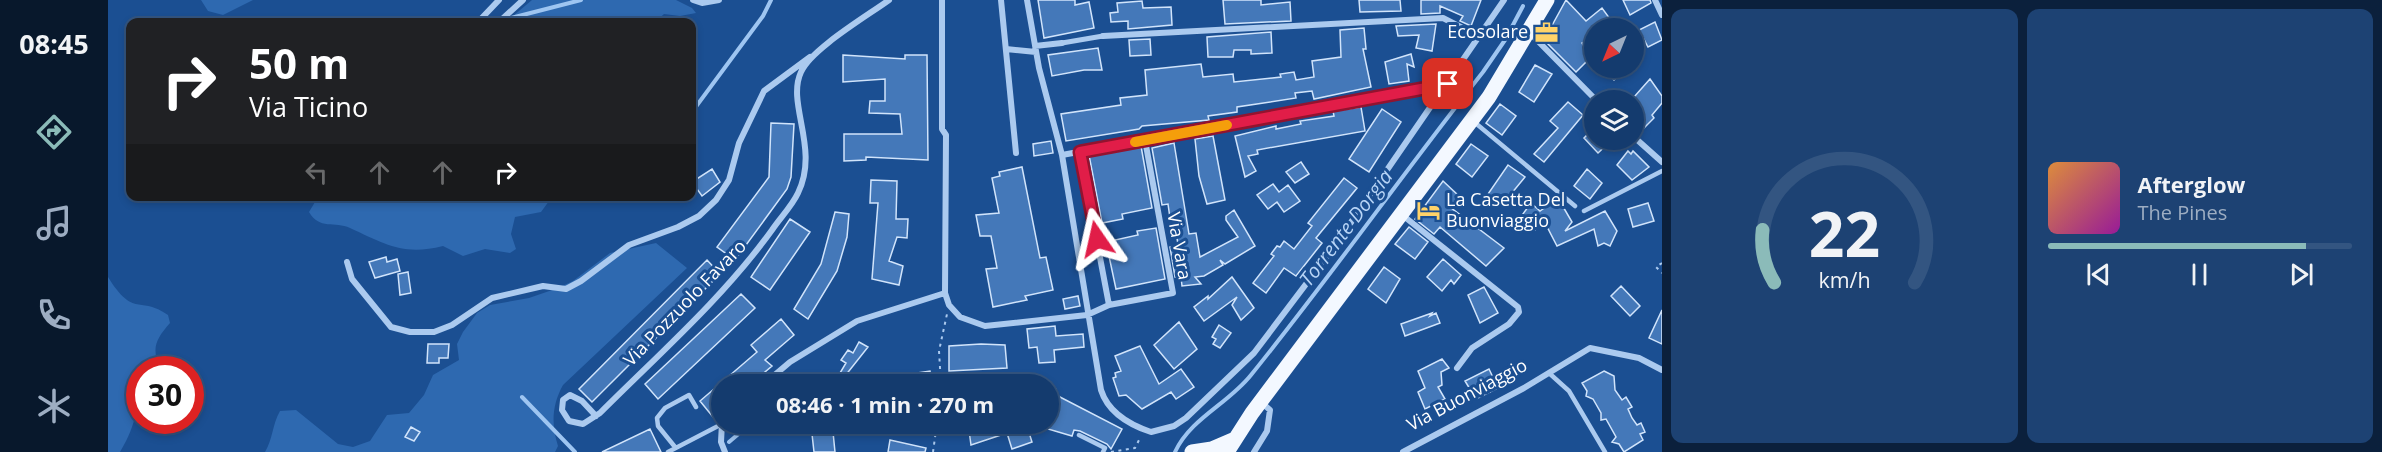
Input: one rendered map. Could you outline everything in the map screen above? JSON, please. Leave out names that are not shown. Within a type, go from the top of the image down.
[{"type":"main road","points":[[1192,452],[1230,446],[1472,119],[1529,33],[1547,0]]},
{"type":"street","points":[[482,18],[499,0]]},
{"type":"street","points":[[503,18],[523,0]]},
{"type":"street","points":[[693,0],[702,3],[719,0]]},
{"type":"street","name":"Via Pozzuolo Favaro","points":[[596,416],[744,269],[798,192],[807,164],[807,142],[797,91],[801,72],[818,52],[889,0]]},
{"type":"street","points":[[942,0],[942,129],[946,135],[945,292],[949,305]]},
{"type":"street","points":[[1001,0],[1016,153]]},
{"type":"street","points":[[1027,0],[1039,68],[1062,155],[1086,315],[1101,390],[1106,403],[1117,414],[1151,432],[1174,426],[1186,418],[1254,352],[1334,247],[1504,0]]},
{"type":"street","points":[[1655,0],[1662,15]]},
{"type":"street","points":[[1006,50],[1036,49],[1103,36],[1443,18],[1480,37]]},
{"type":"street","points":[[1529,33],[1586,90]]},
{"type":"street","points":[[347,262],[352,279],[391,327],[410,332],[434,332],[452,325],[492,298],[543,286],[566,289],[581,281],[629,245],[699,216],[716,200],[729,180],[739,143],[764,91],[784,74],[818,52]]},
{"type":"street","points":[[1062,155],[1448,84]]},
{"type":"street","name":"Via Vara","points":[[949,305],[960,317],[985,326],[1086,315],[1109,305],[1173,293],[1145,140]]},
{"type":"street","points":[[1644,146],[1662,162]]},
{"type":"street","points":[[1080,152],[1109,305]]},
{"type":"street","points":[[1401,213],[1518,307],[1519,312],[1509,324],[1472,348],[1457,368]]},
{"type":"street","points":[[776,374],[790,362],[857,321],[945,292]]},
{"type":"street","name":"Via Buonviaggio","points":[[1403,452],[1549,373],[1590,348],[1638,358],[1662,370]]},
{"type":"street","points":[[570,395],[582,401],[596,416],[583,424],[569,421],[562,410],[563,400],[570,395]]},
{"type":"street","points":[[1254,452],[1267,431],[1270,410],[1261,403]]},
{"type":"street","points":[[721,434],[725,452]]},
{"type":"lane","points":[[1472,119],[1575,206]]},
{"type":"lane","points":[[1584,212],[1662,171]]},
{"type":"lane","name":"Via Buonviaggio","points":[[1549,373],[1569,391],[1605,452]]},
{"type":"lane","points":[[675,447],[658,426],[657,418],[665,408],[689,395],[696,407]]},
{"type":"lane","points":[[668,452],[711,429]]},
{"type":"lane","points":[[1079,435],[1104,450]]},
{"type":"path","points":[[1662,263],[1656,267],[1662,273]]},
{"type":"path","points":[[940,374],[939,351],[949,305]]},
{"type":"path","points":[[933,452],[935,434]]},
{"type":"path","points":[[1104,450],[1112,452],[1135,448],[1137,443]]},
{"type":"shaded area","points":[[201,0],[253,0],[223,15],[208,11]]},
{"type":"shaded area","points":[[532,0],[676,0],[692,8],[696,13],[680,16],[664,14],[660,18],[511,18]]},
{"type":"shaded area","points":[[316,201],[549,201],[541,212],[515,217],[511,234],[516,249],[510,253],[485,249],[463,256],[443,246],[417,250],[395,247],[344,226],[322,223],[313,218],[309,212]]},
{"type":"shaded area","points":[[656,243],[687,268],[563,385],[554,415],[554,430],[558,446],[555,452],[265,452],[280,411],[296,410],[338,444],[353,447],[370,441],[387,415],[409,413],[424,395],[433,375],[459,360],[457,344],[477,313],[490,305],[529,298],[558,288],[573,281],[610,253]]},
{"type":"shaded area","points":[[108,277],[124,298],[158,309],[168,315],[170,323],[158,339],[156,356],[126,356],[126,434],[129,434],[120,452],[108,452]]},
{"type":"building","points":[[1038,0],[1075,0],[1075,5],[1089,2],[1094,28],[1044,38]]},
{"type":"building","points":[[1223,0],[1261,0],[1261,5],[1290,2],[1291,21],[1225,24]]},
{"type":"building","points":[[1359,0],[1400,0],[1401,11],[1360,12]]},
{"type":"building","points":[[1421,0],[1481,0],[1471,26],[1460,21],[1463,16],[1440,6],[1440,13],[1421,14]]},
{"type":"building","points":[[1566,0],[1584,19],[1584,42],[1582,43],[1584,64],[1576,72],[1544,40]]},
{"type":"building","points":[[1623,0],[1650,0],[1651,3],[1630,15]]},
{"type":"building","points":[[1142,1],[1143,8],[1171,7],[1172,25],[1128,29],[1128,21],[1111,22],[1110,13],[1118,12],[1117,3]]},
{"type":"building","points":[[1602,8],[1609,18],[1590,18]]},
{"type":"building","points":[[1655,22],[1662,40],[1648,47],[1644,39],[1644,28]]},
{"type":"building","points":[[1436,24],[1432,51],[1416,48],[1419,35],[1398,36],[1396,26]]},
{"type":"building","points":[[1364,28],[1366,49],[1363,49],[1371,87],[1314,99],[1312,91],[1295,93],[1296,98],[1237,107],[1237,112],[1208,116],[1209,120],[1142,126],[1139,129],[1066,141],[1061,114],[1121,105],[1120,98],[1147,95],[1145,70],[1201,64],[1203,77],[1233,74],[1234,82],[1281,77],[1280,74],[1294,72],[1296,80],[1314,77],[1312,61],[1341,57],[1340,30]]},
{"type":"building","points":[[1271,32],[1272,53],[1251,54],[1251,50],[1234,50],[1233,57],[1208,57],[1207,37]]},
{"type":"building","points":[[1150,39],[1151,55],[1130,56],[1129,40]]},
{"type":"building","points":[[1098,48],[1102,70],[1084,70],[1052,76],[1048,55]]},
{"type":"building","points":[[1411,54],[1414,67],[1407,64],[1409,81],[1389,84],[1385,62]]},
{"type":"building","points":[[843,55],[905,59],[905,55],[927,55],[928,160],[866,157],[866,160],[844,161],[844,134],[902,134],[900,114],[869,113],[870,101],[885,101],[885,79],[843,82]]},
{"type":"building","points":[[1535,65],[1552,74],[1534,102],[1519,92]]},
{"type":"building","points":[[1650,79],[1662,96],[1662,103],[1652,115],[1654,118],[1644,128],[1644,90],[1640,90]]},
{"type":"building","points":[[1568,102],[1583,115],[1544,162],[1534,154],[1558,128],[1550,121]]},
{"type":"building","points":[[1500,104],[1516,116],[1502,135],[1486,123]]},
{"type":"building","points":[[1361,107],[1365,131],[1257,150],[1258,154],[1248,156],[1256,171],[1245,177],[1235,136],[1276,126],[1276,129],[1301,124],[1300,121],[1334,116],[1333,111]]},
{"type":"building","points":[[1382,109],[1401,122],[1369,172],[1349,159]]},
{"type":"building","points":[[771,123],[794,124],[791,177],[787,189],[735,260],[717,247],[769,177]]},
{"type":"building","points":[[1213,136],[1225,200],[1207,204],[1199,176],[1195,139]]},
{"type":"building","points":[[1051,141],[1053,153],[1034,156],[1033,144]]},
{"type":"building","points":[[1174,143],[1189,234],[1196,233],[1200,257],[1238,237],[1226,220],[1226,216],[1234,210],[1255,246],[1225,264],[1220,260],[1223,265],[1204,276],[1195,277],[1201,284],[1182,286],[1181,277],[1175,277],[1170,247],[1178,245],[1175,224],[1171,225],[1168,204],[1162,205],[1152,148]]},
{"type":"building","points":[[1471,144],[1488,156],[1472,177],[1456,164]]},
{"type":"building","points":[[1141,146],[1152,208],[1122,214],[1123,219],[1102,223],[1089,155]]},
{"type":"building","points":[[1628,151],[1631,154],[1633,151],[1649,167],[1632,180],[1617,165]]},
{"type":"building","points":[[1301,162],[1309,174],[1295,183],[1286,172]]},
{"type":"building","points":[[1508,165],[1525,177],[1502,205],[1488,194]]},
{"type":"building","points":[[1022,167],[1040,258],[1046,257],[1053,290],[1025,296],[1027,300],[993,307],[986,269],[997,268],[991,236],[980,236],[976,215],[999,213],[992,178],[1000,176],[999,172]]},
{"type":"building","points":[[712,169],[720,182],[702,196],[696,188],[696,179]]},
{"type":"building","points":[[1587,169],[1602,183],[1590,199],[1574,186]]},
{"type":"building","points":[[1344,178],[1357,188],[1316,238],[1322,243],[1296,276],[1284,268],[1266,293],[1253,283],[1274,256],[1271,254],[1284,241],[1294,249],[1312,226],[1308,223]]},
{"type":"building","points":[[871,180],[897,181],[896,219],[908,219],[907,238],[897,237],[889,261],[903,266],[899,285],[872,279],[878,203],[870,203]]},
{"type":"building","points":[[1443,181],[1459,196],[1450,207],[1504,248],[1486,266],[1440,227],[1434,234],[1415,219]]},
{"type":"building","points":[[1273,184],[1279,192],[1288,185],[1300,201],[1284,212],[1277,202],[1268,209],[1257,195]]},
{"type":"building","points":[[1558,198],[1572,222],[1565,231],[1605,211],[1617,231],[1610,246],[1604,243],[1598,246],[1594,229],[1557,246],[1543,219],[1535,230],[1520,218],[1531,203],[1540,211]]},
{"type":"building","points":[[1648,203],[1654,221],[1633,227],[1628,209]]},
{"type":"building","points":[[835,212],[849,214],[847,237],[837,271],[808,319],[794,309],[821,264]]},
{"type":"building","points":[[790,219],[810,232],[770,290],[751,277]]},
{"type":"building","points":[[1409,227],[1428,242],[1415,259],[1395,244]]},
{"type":"building","points":[[1156,228],[1165,279],[1116,289],[1106,242],[1138,235],[1137,231]]},
{"type":"building","points":[[386,257],[387,262],[397,259],[400,271],[375,278],[369,262]]},
{"type":"building","points":[[1443,259],[1461,275],[1454,284],[1451,280],[1442,291],[1427,277]]},
{"type":"building","points":[[707,260],[720,274],[592,402],[579,389]]},
{"type":"building","points":[[1384,267],[1400,279],[1386,303],[1368,289]]},
{"type":"building","points":[[408,272],[411,293],[400,295],[398,274]]},
{"type":"building","points":[[1232,277],[1254,308],[1241,320],[1232,305],[1237,297],[1204,321],[1194,307],[1208,296],[1208,299]]},
{"type":"building","points":[[1621,286],[1640,306],[1630,316],[1611,296]]},
{"type":"building","points":[[1484,287],[1498,313],[1480,323],[1468,295]]},
{"type":"building","points":[[741,294],[755,308],[658,399],[645,384]]},
{"type":"building","points":[[1078,296],[1080,306],[1065,309],[1063,299]]},
{"type":"building","points":[[1662,310],[1662,344],[1649,338]]},
{"type":"building","points":[[1432,313],[1430,316],[1436,313],[1440,323],[1405,336],[1401,324]]},
{"type":"building","points":[[781,319],[794,335],[765,360],[772,366],[763,374],[731,374],[757,352],[751,345]]},
{"type":"building","points":[[1179,322],[1197,349],[1174,369],[1154,345]]},
{"type":"building","points":[[1219,325],[1231,333],[1220,348],[1213,344],[1216,339],[1212,337]]},
{"type":"building","points":[[1055,326],[1056,336],[1083,334],[1084,347],[1054,350],[1055,362],[1039,363],[1037,347],[1029,348],[1027,329]]},
{"type":"building","points":[[859,342],[868,347],[847,374],[842,374],[840,373],[846,363],[841,360],[848,350],[853,353]]},
{"type":"building","points":[[428,344],[449,344],[448,358],[439,358],[439,363],[427,363]]},
{"type":"building","points":[[1005,345],[1007,368],[949,371],[949,346]]},
{"type":"building","points":[[1140,346],[1159,384],[1181,369],[1194,387],[1176,399],[1171,392],[1142,409],[1126,395],[1119,396],[1113,378],[1116,377],[1115,373],[1121,371],[1115,356]]},
{"type":"building","points":[[1442,359],[1449,368],[1441,372],[1442,385],[1438,387],[1445,399],[1425,409],[1418,392],[1425,388],[1418,371]]},
{"type":"building","points":[[1489,369],[1498,388],[1476,399],[1465,381]]},
{"type":"building","points":[[930,371],[930,374],[910,374]]},
{"type":"building","points":[[1604,371],[1614,376],[1615,390],[1622,400],[1626,397],[1632,407],[1628,409],[1632,418],[1637,425],[1641,423],[1645,432],[1640,434],[1643,440],[1624,452],[1619,444],[1612,442],[1616,437],[1606,419],[1601,420],[1601,413],[1593,399],[1586,396],[1587,391],[1582,383]]},
{"type":"building","points":[[711,392],[711,415],[700,401]]},
{"type":"building","points":[[1059,397],[1122,429],[1111,449],[1107,444],[1080,431],[1074,430],[1072,436],[1059,432]]},
{"type":"building","points":[[411,427],[420,432],[414,441],[405,437]]},
{"type":"building","points":[[650,429],[661,452],[602,452]]},
{"type":"building","points":[[812,434],[833,434],[835,452],[814,452]]},
{"type":"building","points":[[970,434],[1004,434],[971,445]]},
{"type":"building","points":[[1007,434],[1029,434],[1032,442],[1012,449]]},
{"type":"building","points":[[890,440],[926,448],[925,452],[888,452]]},
{"type":"waterway","points":[[511,18],[581,0]]},
{"type":"waterway","points":[[696,107],[763,16],[771,0]]},
{"type":"waterway","name":"Torrente Dorgia","points":[[1175,452],[1190,430],[1242,385],[1281,338],[1483,72],[1505,40],[1523,6]]},
{"type":"waterway","points":[[522,397],[575,452]]},
{"type":"waterway","points":[[729,442],[738,434]]},
{"type":"slow traffic","points":[[1135,142],[1227,125]]},
{"type":"place","name":"Ecosolare","points":[[1546,32]]},
{"type":"place","name":"La Casetta Del Buonviaggio","points":[[1428,210]]},
{"type":"route","points":[[1097,239],[1080,152],[1448,84]]}]
